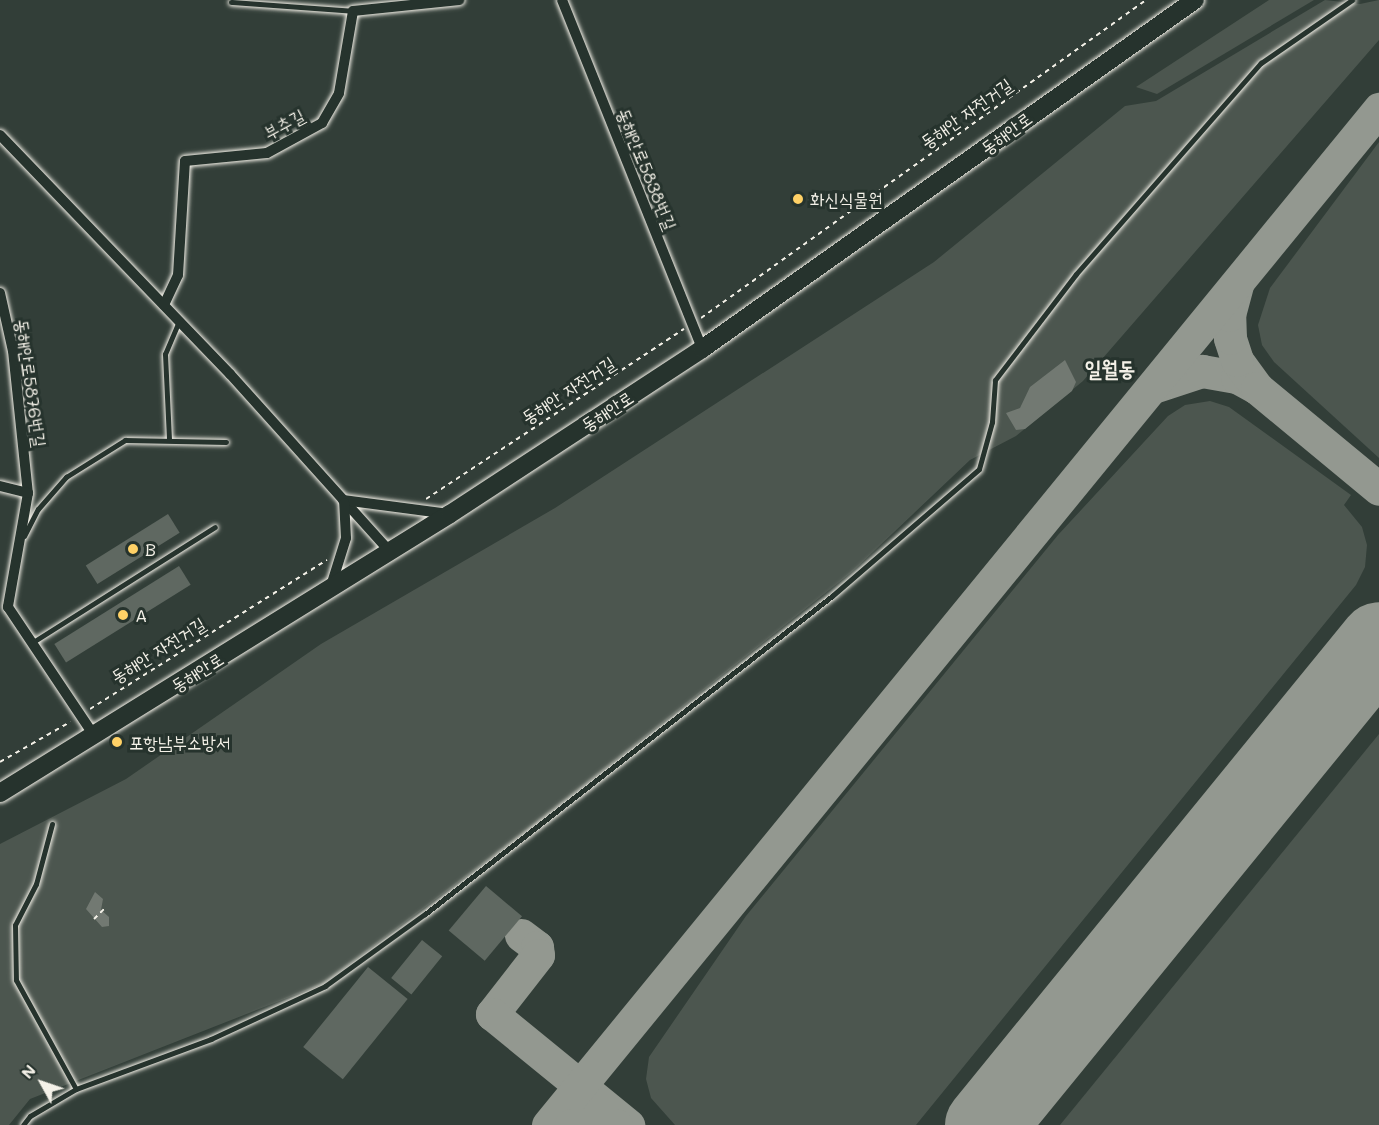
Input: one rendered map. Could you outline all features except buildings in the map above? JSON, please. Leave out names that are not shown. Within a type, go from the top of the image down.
[{"type":"main road","name":"동해안로","points":[[0,793],[95,737],[390,552],[702,349],[1195,0]]},
{"type":"street","points":[[353,11],[459,0]]},
{"type":"street","name":"동해안로5838번길","points":[[562,0],[702,349]]},
{"type":"street","name":"부추길","points":[[164,305],[178,275],[185,161],[267,153],[322,123],[339,93],[353,11]]},
{"type":"street","points":[[0,135],[179,321],[390,552]]},
{"type":"street","name":"동해안로5876번길","points":[[0,293],[13,351],[24,494],[20,546],[8,607],[95,737]]},
{"type":"street","points":[[0,486],[24,494]]},
{"type":"street","points":[[343,500],[450,514]]},
{"type":"street","points":[[331,589],[346,538],[343,500]]},
{"type":"lane","points":[[23,1125],[30,1116],[76,1089],[211,1039],[325,986],[623,761],[889,548],[979,469],[992,422],[995,380],[1076,274],[1261,63],[1352,0]]},
{"type":"lane","points":[[231,2],[353,11]]},
{"type":"lane","points":[[169,439],[165,354],[179,321]]},
{"type":"lane","points":[[20,546],[38,509],[73,471],[125,440],[169,439],[226,442]]},
{"type":"lane","points":[[24,494],[38,509]]},
{"type":"lane","points":[[33,642],[215,527]]},
{"type":"lane","points":[[52,824],[36,884],[15,925],[16,980],[76,1089]]},
{"type":"path","name":"동해안 자전거길","points":[[422,502],[691,324],[1146,0]]},
{"type":"path","name":"동해안 자전거길","points":[[0,762],[81,715],[333,555]]},
{"type":"path","points":[[94,919],[104,909]]},
{"type":"shaded area","points":[[1269,0],[1314,0],[1157,94],[1136,87]]},
{"type":"shaded area","points":[[1325,0],[1360,4],[1379,0],[1379,40],[1083,381],[1016,436],[970,460],[853,571],[528,830],[323,984],[30,1099],[9,1125],[0,1125],[0,844],[126,779],[321,644],[555,508],[934,262],[1125,106],[1156,101]]},
{"type":"shaded area","points":[[1379,142],[1379,458],[1274,362],[1262,345],[1258,325],[1270,288]]},
{"type":"shaded area","points":[[1065,360],[1076,382],[1072,391],[1025,429],[1016,430],[1006,413],[1020,408],[1030,387]]},
{"type":"shaded area","points":[[1210,401],[1229,407],[1351,495],[1344,505],[1362,527],[1367,545],[1365,567],[1356,585],[916,1125],[675,1125],[651,1098],[646,1079],[649,1057],[746,916],[1058,535],[1168,416],[1185,405]]},
{"type":"shaded area","points":[[1379,734],[1379,1125],[1060,1125]]},
{"type":"shaded area","points":[[95,892],[103,899],[101,910],[109,917],[109,926],[102,927],[86,909]]},
{"type":"taxiway","points":[[548,1125],[1379,109]]},
{"type":"taxiway","points":[[1153,387],[1202,371],[1237,377],[1257,388],[1237,360],[1230,338],[1229,315],[1237,285]]},
{"type":"taxiway","points":[[1257,388],[1379,489]]},
{"type":"taxiway","points":[[521,935],[537,947],[538,955],[492,1014],[628,1125]]},
{"type":"taxiway","points":[[571,1125],[616,1125]]},
{"type":"runway","points":[[985,1125],[1379,642]]},
{"type":"place","name":"화신식물원","points":[[798,199]]},
{"type":"place","name":"B","points":[[133,549]]},
{"type":"place","name":"A","points":[[123,615]]},
{"type":"place","name":"포항남부소방서","points":[[117,742]]},
{"type":"district","name":"일월동","points":[[1110,368]]}]
